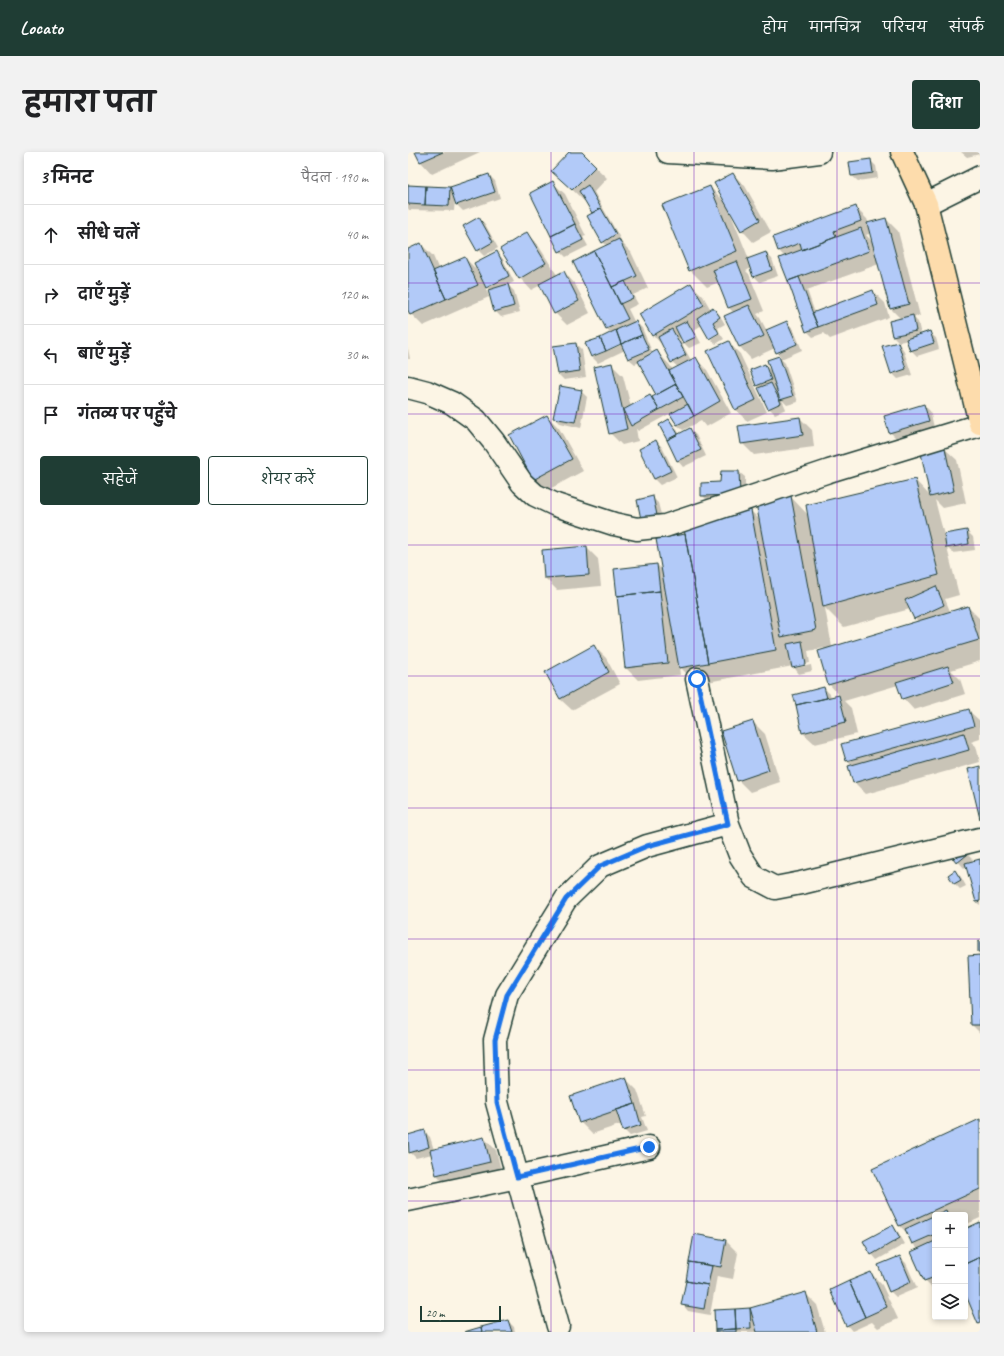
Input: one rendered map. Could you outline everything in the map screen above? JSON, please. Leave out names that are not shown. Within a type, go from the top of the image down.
[{"type":"highway","points":[[902,152],[926,204],[975,378],[980,424]]},
{"type":"street","points":[[668,152],[772,158],[819,152]]},
{"type":"street","points":[[926,204],[980,177]]},
{"type":"street","points":[[408,387],[427,392],[452,403],[476,420],[494,442],[522,483],[535,495],[556,505],[614,524],[637,529],[665,526],[829,471],[980,424]]},
{"type":"street","points":[[697,679],[728,824],[740,855],[754,877],[775,888],[980,839]]},
{"type":"street","points":[[558,1326],[497,1102],[495,1040],[507,995],[566,899],[600,866],[647,846],[728,824]]},
{"type":"street","points":[[408,1200],[649,1147]]},
{"type":"building","points":[[415,152],[443,152],[420,162]]},
{"type":"building","points":[[569,152],[582,152],[596,166],[572,190],[551,171]]},
{"type":"building","points":[[871,159],[873,173],[851,176],[849,162]]},
{"type":"building","points":[[733,173],[760,220],[741,231],[714,183]]},
{"type":"building","points":[[489,174],[495,192],[456,205],[450,187]]},
{"type":"building","points":[[553,181],[575,224],[551,236],[530,193]]},
{"type":"building","points":[[408,185],[426,186],[425,205],[408,204]]},
{"type":"building","points":[[588,185],[601,208],[592,213],[579,191]]},
{"type":"building","points":[[426,186],[450,187],[449,206],[425,205]]},
{"type":"building","points":[[710,186],[737,251],[689,271],[662,205]]},
{"type":"building","points":[[856,206],[861,221],[834,231],[836,237],[802,250],[800,243],[778,251],[773,237]]},
{"type":"building","points":[[601,208],[616,234],[602,243],[587,216]]},
{"type":"building","points":[[479,217],[493,242],[477,251],[463,226]]},
{"type":"building","points":[[886,218],[909,304],[890,309],[867,223]]},
{"type":"building","points":[[575,224],[583,240],[559,252],[551,236]]},
{"type":"building","points":[[861,228],[869,251],[788,281],[779,258]]},
{"type":"building","points":[[527,232],[546,263],[519,279],[500,249]]},
{"type":"building","points":[[619,239],[637,276],[612,287],[594,251]]},
{"type":"building","points":[[421,243],[446,299],[410,315],[408,310],[408,249]]},
{"type":"building","points":[[497,251],[509,276],[486,288],[474,263]]},
{"type":"building","points":[[594,251],[628,319],[606,329],[573,262]]},
{"type":"building","points":[[766,252],[772,270],[753,277],[747,259]]},
{"type":"building","points":[[465,257],[478,285],[446,299],[433,271]]},
{"type":"building","points":[[737,261],[752,299],[728,308],[713,270]]},
{"type":"building","points":[[564,271],[579,301],[554,314],[539,284]]},
{"type":"building","points":[[799,277],[818,327],[806,332],[788,281]]},
{"type":"building","points":[[625,281],[633,298],[620,304],[612,287]]},
{"type":"building","points":[[691,283],[704,305],[652,336],[639,314]]},
{"type":"building","points":[[508,284],[514,306],[494,312],[488,290]]},
{"type":"building","points":[[873,290],[878,305],[818,327],[812,313]]},
{"type":"building","points":[[749,305],[764,336],[739,347],[724,316]]},
{"type":"building","points":[[713,307],[720,317],[713,322],[719,333],[709,339],[697,318]]},
{"type":"building","points":[[913,315],[916,331],[892,336],[889,321]]},
{"type":"building","points":[[636,321],[642,335],[621,344],[616,330]]},
{"type":"building","points":[[687,321],[696,337],[683,343],[675,327]]},
{"type":"building","points":[[787,321],[797,344],[776,353],[766,330]]},
{"type":"building","points":[[672,329],[686,355],[671,363],[658,337]]},
{"type":"building","points":[[616,330],[621,344],[606,351],[600,338]]},
{"type":"building","points":[[930,331],[934,343],[910,351],[906,339]]},
{"type":"building","points":[[642,335],[649,350],[628,359],[621,344]]},
{"type":"building","points":[[600,338],[606,351],[591,357],[585,343]]},
{"type":"building","points":[[729,341],[756,400],[735,410],[707,351]]},
{"type":"building","points":[[898,342],[906,369],[891,374],[882,346]]},
{"type":"building","points":[[576,343],[580,371],[558,374],[553,346]]},
{"type":"building","points":[[657,350],[676,384],[656,395],[638,361]]},
{"type":"building","points":[[779,356],[793,396],[780,400],[767,360]]},
{"type":"building","points":[[696,357],[720,401],[694,416],[669,371]]},
{"type":"building","points":[[612,363],[627,429],[609,434],[594,367]]},
{"type":"building","points":[[765,364],[771,380],[756,386],[750,370]]},
{"type":"building","points":[[771,383],[781,403],[768,409],[758,388]]},
{"type":"building","points":[[676,384],[683,397],[659,410],[652,397]]},
{"type":"building","points":[[560,386],[582,390],[575,422],[553,418]]},
{"type":"building","points":[[650,395],[659,410],[631,426],[623,410]]},
{"type":"building","points":[[688,404],[694,416],[677,425],[670,414]]},
{"type":"building","points":[[924,404],[929,421],[889,433],[884,416]]},
{"type":"building","points":[[547,415],[572,459],[533,480],[509,435]]},
{"type":"building","points":[[800,417],[803,435],[741,444],[738,426]]},
{"type":"building","points":[[669,419],[678,434],[667,440],[659,425]]},
{"type":"building","points":[[690,428],[701,450],[677,461],[667,440]]},
{"type":"building","points":[[656,440],[671,471],[654,479],[639,449]]},
{"type":"building","points":[[945,448],[954,491],[930,497],[921,453]]},
{"type":"building","points":[[721,471],[739,471],[740,495],[701,496],[701,483],[720,482]]},
{"type":"building","points":[[915,479],[939,575],[823,607],[806,505]]},
{"type":"building","points":[[653,496],[658,520],[642,524],[637,500]]},
{"type":"building","points":[[791,496],[816,630],[781,637],[756,503]]},
{"type":"building","points":[[751,510],[776,650],[708,663],[683,523]]},
{"type":"building","points":[[967,530],[969,544],[946,548],[944,534]]},
{"type":"building","points":[[685,534],[708,663],[679,668],[656,539]]},
{"type":"building","points":[[587,546],[589,575],[544,578],[542,550]]},
{"type":"building","points":[[657,564],[660,591],[617,596],[614,569]]},
{"type":"building","points":[[936,586],[944,605],[914,619],[905,600]]},
{"type":"building","points":[[660,591],[668,663],[625,668],[617,596]]},
{"type":"building","points":[[968,606],[979,640],[828,685],[818,651]]},
{"type":"building","points":[[802,641],[806,665],[792,668],[787,644]]},
{"type":"building","points":[[594,645],[609,672],[560,699],[545,672]]},
{"type":"building","points":[[948,666],[954,682],[902,699],[896,682]]},
{"type":"building","points":[[824,687],[827,698],[796,705],[793,695]]},
{"type":"building","points":[[839,695],[846,722],[802,733],[796,705]]},
{"type":"building","points":[[969,709],[974,726],[846,761],[841,744]]},
{"type":"building","points":[[753,721],[769,770],[737,781],[721,731]]},
{"type":"building","points":[[964,733],[969,750],[853,783],[848,766]]},
{"type":"building","points":[[980,766],[980,819],[968,769]]},
{"type":"building","points":[[964,849],[968,854],[957,863],[953,858]]},
{"type":"building","points":[[980,859],[980,901],[976,902],[965,863]]},
{"type":"building","points":[[955,870],[961,880],[954,884],[948,875]]},
{"type":"building","points":[[980,941],[980,952],[978,952],[978,942]]},
{"type":"building","points":[[980,955],[980,1025],[971,1025],[968,956]]},
{"type":"building","points":[[626,1077],[635,1104],[579,1123],[570,1096]]},
{"type":"building","points":[[635,1104],[641,1125],[623,1131],[616,1110]]},
{"type":"building","points":[[980,1119],[980,1189],[899,1226],[872,1169]]},
{"type":"building","points":[[425,1130],[429,1147],[409,1153],[408,1135]]},
{"type":"building","points":[[484,1137],[490,1162],[436,1175],[430,1150]]},
{"type":"building","points":[[932,1216],[932,1235],[912,1244],[905,1229]]},
{"type":"building","points":[[980,1222],[980,1257],[968,1263],[968,1248],[968,1228]]},
{"type":"building","points":[[893,1225],[900,1238],[871,1255],[863,1241]]},
{"type":"building","points":[[694,1234],[726,1240],[721,1267],[689,1262]]},
{"type":"building","points":[[932,1242],[932,1278],[924,1281],[911,1252]]},
{"type":"building","points":[[900,1256],[911,1282],[889,1292],[878,1265]]},
{"type":"building","points":[[980,1257],[980,1323],[978,1324],[968,1300],[968,1263]]},
{"type":"building","points":[[689,1262],[712,1266],[708,1285],[686,1281]]},
{"type":"building","points":[[871,1272],[887,1307],[865,1317],[849,1281]]},
{"type":"building","points":[[686,1281],[708,1285],[704,1309],[681,1305]]},
{"type":"building","points":[[849,1281],[865,1317],[846,1326],[830,1290]]},
{"type":"building","points":[[806,1292],[817,1332],[757,1332],[750,1308]]},
{"type":"building","points":[[750,1308],[751,1328],[736,1329],[735,1309]]},
{"type":"building","points":[[735,1309],[736,1329],[715,1330],[714,1310]]},
{"type":"building","points":[[508,1320],[512,1332],[482,1332],[481,1327]]},
{"type":"building","points":[[481,1327],[482,1332],[464,1332]]},
{"type":"building","points":[[736,1329],[736,1332],[715,1332],[715,1330]]},
{"type":"route","points":[[649,1147],[517,1177],[497,1102],[495,1040],[507,995],[566,899],[600,866],[647,846],[728,824],[697,679]]}]
